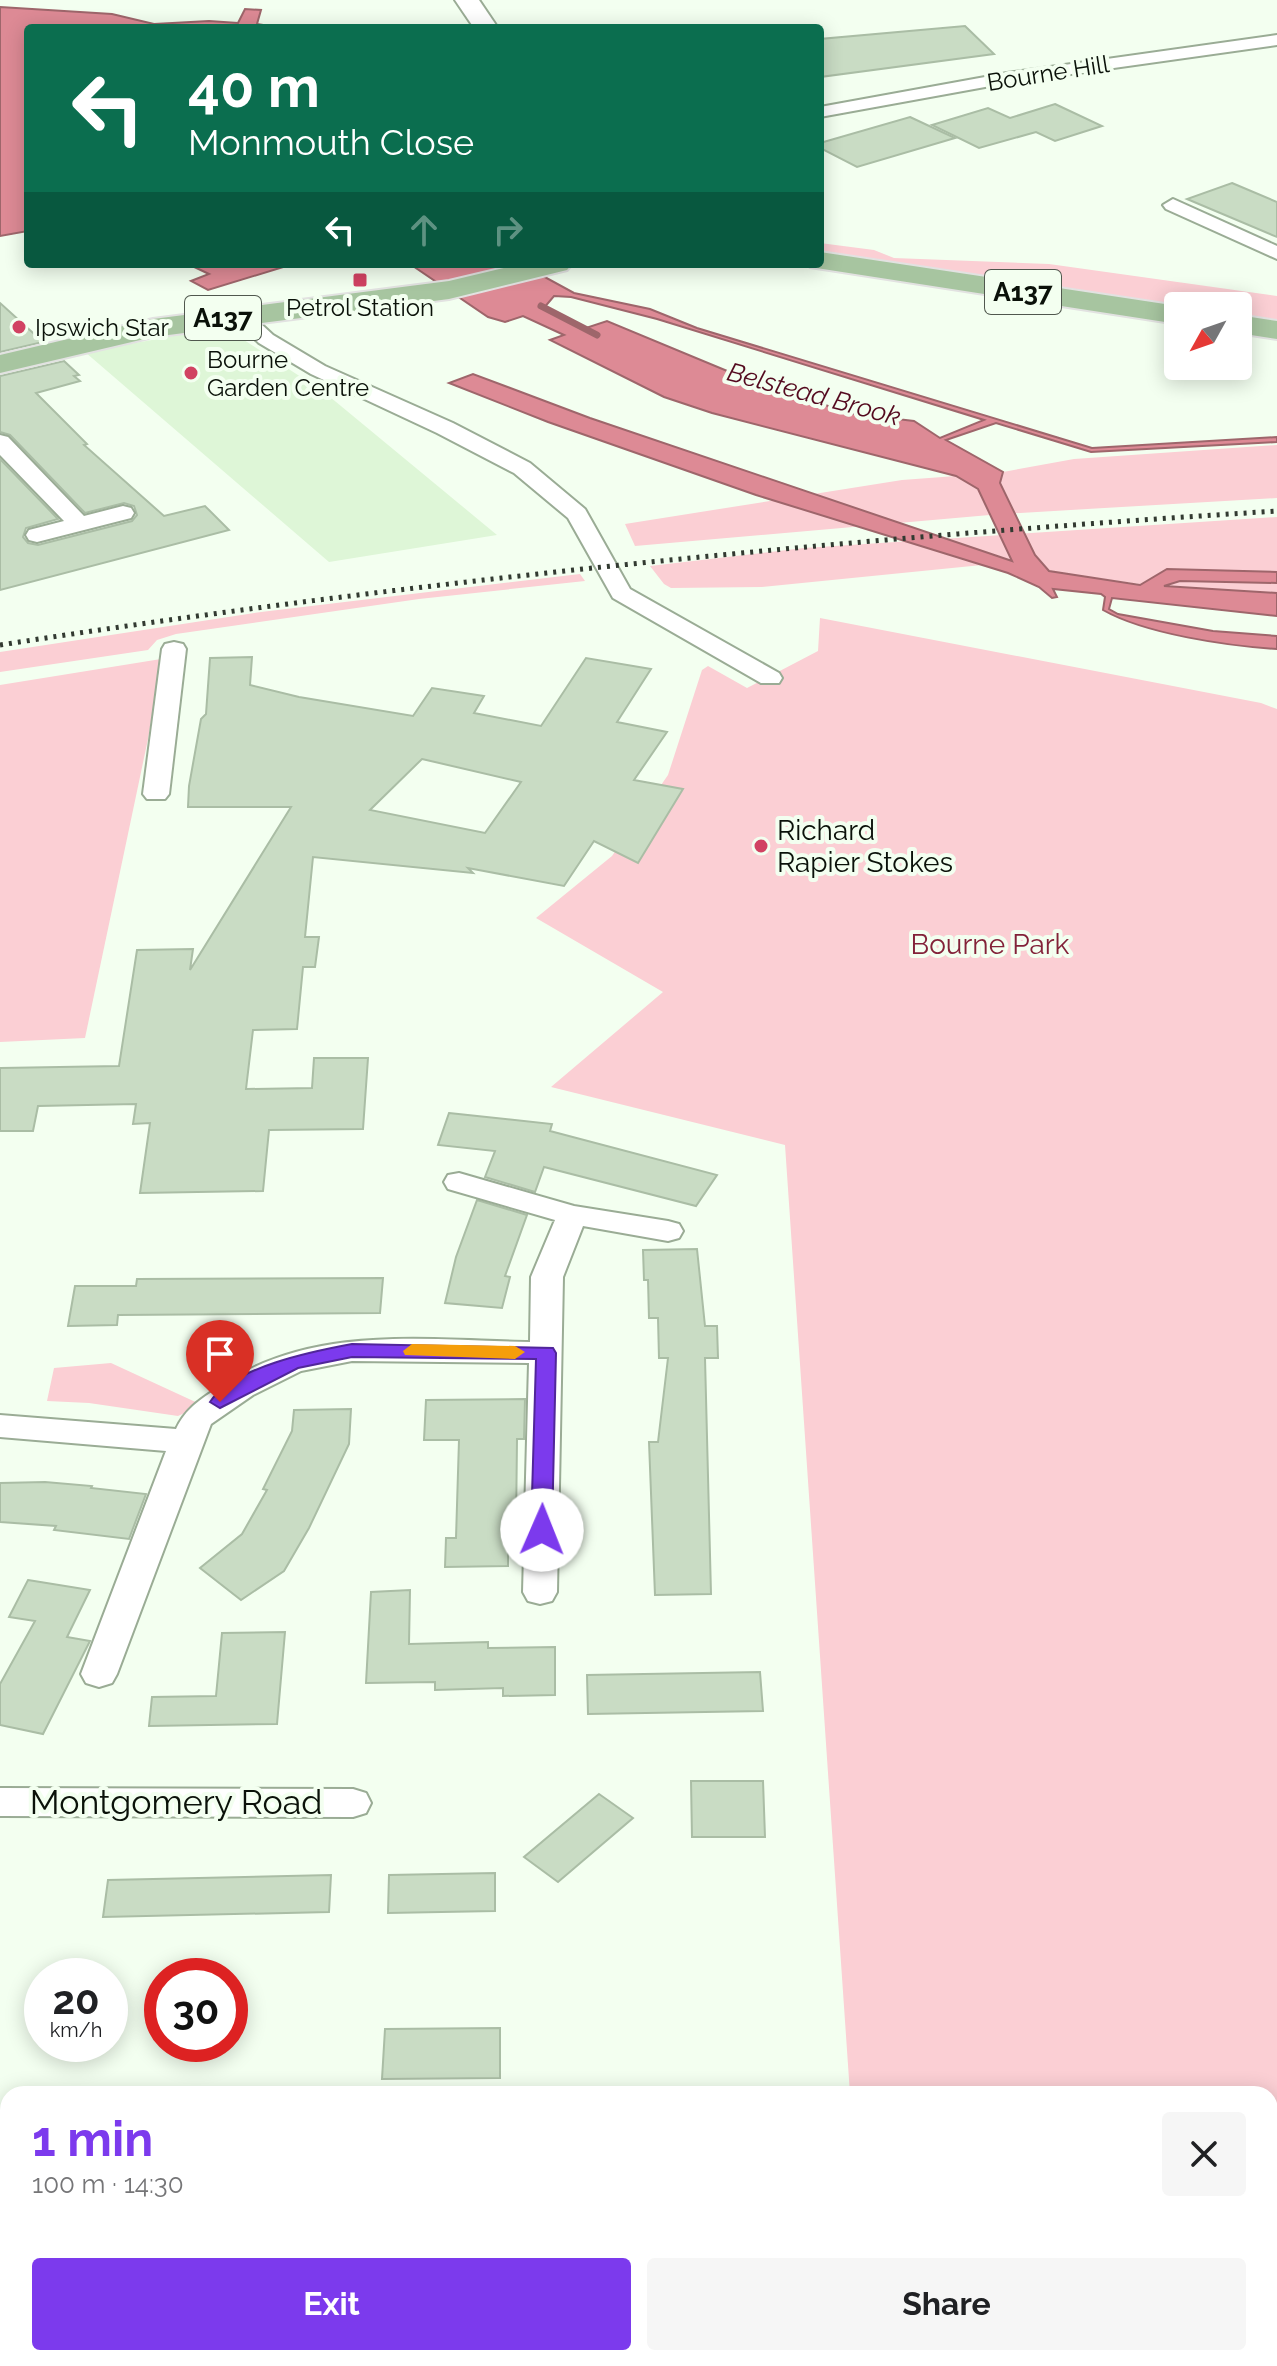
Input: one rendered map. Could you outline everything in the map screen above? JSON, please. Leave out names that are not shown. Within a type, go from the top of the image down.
[{"type":"main road","points":[[467,0],[483,24]]},
{"type":"main road","name":"A137","points":[[824,262],[1164,313]]},
{"type":"main road","name":"A137","points":[[0,349],[156,314],[440,284],[486,268]]},
{"type":"main road","name":"A137","points":[[0,364],[153,328],[534,268]]},
{"type":"main road","points":[[1252,326],[1277,330]]},
{"type":"street","name":"Bourne Hill","points":[[824,111],[1007,78],[1277,40]]},
{"type":"street","points":[[1173,205],[1271,245]]},
{"type":"street","points":[[241,316],[266,339],[308,364],[498,454],[546,485],[577,514],[621,593],[770,678]]},
{"type":"street","points":[[0,442],[79,524]]},
{"type":"street","points":[[37,535],[123,513]]},
{"type":"street","points":[[156,794],[174,649]]},
{"type":"street","points":[[459,1182],[572,1215],[668,1231]]},
{"type":"street","points":[[540,1592],[547,1277],[572,1215]]},
{"type":"street","points":[[99,1674],[186,1441],[198,1417],[242,1387],[293,1362],[352,1350],[546,1353]]},
{"type":"street","points":[[0,1426],[186,1441]]},
{"type":"street","name":"Montgomery Road","points":[[0,1802],[353,1803]]},
{"type":"shaded area","points":[[0,7],[112,14],[154,24],[24,24],[24,232],[0,236]]},
{"type":"shaded area","points":[[245,9],[261,10],[257,24],[154,24],[238,23]]},
{"type":"shaded area","points":[[196,268],[280,268],[208,290],[191,281],[209,274]]},
{"type":"shaded area","points":[[416,268],[528,268],[574,293],[650,309],[697,328],[1092,448],[1277,437],[1277,442],[1091,452],[996,423],[946,440],[1003,472],[1000,483],[1035,555],[1049,571],[1140,585],[1167,569],[1277,572],[1277,583],[1180,581],[1164,586],[1277,593],[1277,616],[1112,598],[1109,609],[1118,614],[1213,631],[1277,636],[1277,649],[1211,642],[1141,626],[1103,610],[1105,597],[1101,594],[1053,589],[1057,597],[1052,598],[1039,587],[1008,573],[756,495],[548,422],[449,383],[473,374],[590,418],[1012,561],[978,489],[956,476],[712,413],[664,397],[550,340],[564,335],[523,316],[505,322],[488,317]],"holes":[[[554,296],[571,297],[657,319],[984,420],[940,438],[914,421],[854,414],[761,385],[607,321],[583,329],[543,309]]]},
{"type":"shaded area","points":[[224,327],[324,392],[497,535],[329,562],[85,352]]},
{"type":"green space","points":[[824,244],[874,250],[894,258],[1049,264],[1248,292],[1164,292],[1164,304],[824,254]]},
{"type":"green space","points":[[1252,292],[1277,296],[1277,321],[1252,318]]},
{"type":"green space","points":[[1277,445],[1277,498],[1001,514],[635,546],[625,524],[902,480],[956,476],[978,489],[1000,483],[1003,472],[1074,459]]},
{"type":"green space","points":[[1277,517],[1277,604],[1049,571],[1035,555],[1012,562],[762,587],[671,588],[650,566],[804,548]]},
{"type":"green space","points":[[580,574],[585,581],[419,599],[176,634],[157,640],[148,650],[0,672],[0,652],[261,612]]},
{"type":"green space","name":"Bourne Park","points":[[820,618],[1261,703],[1277,709],[1277,2086],[849,2086],[785,1145],[551,1087],[663,992],[536,918],[612,856],[668,775],[702,670],[708,666],[747,688],[818,651]]},
{"type":"green space","points":[[161,659],[148,739],[85,1038],[0,1042],[0,685]]},
{"type":"green space","points":[[111,1363],[202,1405],[178,1416],[89,1403],[47,1401],[54,1368]]},
{"type":"building","points":[[965,26],[994,54],[824,76],[824,39]]},
{"type":"building","points":[[1055,104],[1102,126],[1055,141],[1036,132],[979,148],[932,125],[988,108],[1010,118]]},
{"type":"building","points":[[910,117],[955,138],[857,167],[824,150],[824,142]]},
{"type":"building","points":[[1232,183],[1277,202],[1277,237],[1187,199]]},
{"type":"building","points":[[0,303],[43,342],[0,352]]},
{"type":"building","points":[[64,361],[79,375],[74,376],[80,381],[36,393],[87,444],[84,445],[164,516],[205,506],[229,530],[0,590],[0,459],[58,519],[26,528],[23,537],[28,543],[38,545],[132,521],[137,515],[134,506],[124,503],[85,513],[10,435],[0,432],[0,376]]},
{"type":"building","points":[[252,657],[250,685],[299,697],[413,716],[432,688],[484,696],[474,713],[541,726],[586,658],[651,669],[617,722],[667,732],[634,780],[683,789],[638,863],[594,841],[564,886],[468,868],[473,873],[313,857],[305,937],[319,937],[315,967],[303,967],[297,1029],[253,1030],[246,1089],[312,1088],[314,1058],[368,1058],[363,1129],[269,1130],[263,1191],[140,1193],[150,1123],[133,1124],[136,1104],[38,1106],[33,1131],[0,1131],[0,1068],[119,1066],[137,950],[193,949],[190,970],[291,807],[188,807],[201,719],[206,714],[210,658]],"holes":[[[422,759],[521,782],[485,833],[370,810]]]},
{"type":"building","points":[[449,1113],[552,1124],[550,1131],[717,1175],[696,1206],[544,1167],[535,1192],[485,1177],[495,1151],[438,1145]]},
{"type":"building","points":[[477,1200],[527,1215],[505,1276],[510,1277],[502,1308],[445,1303],[456,1257]]},
{"type":"building","points":[[697,1249],[705,1326],[717,1326],[718,1358],[705,1358],[711,1594],[655,1595],[649,1442],[658,1442],[668,1358],[659,1358],[658,1318],[649,1318],[643,1250]]},
{"type":"building","points":[[383,1278],[380,1313],[118,1315],[117,1325],[68,1326],[75,1286],[136,1286],[137,1279]]},
{"type":"building","points":[[525,1399],[524,1439],[517,1439],[516,1527],[508,1527],[508,1566],[445,1567],[446,1538],[456,1538],[459,1440],[424,1440],[426,1400]]},
{"type":"building","points":[[351,1409],[349,1444],[309,1528],[284,1571],[241,1600],[200,1568],[242,1534],[267,1490],[263,1489],[292,1431],[294,1410]]},
{"type":"building","points":[[45,1482],[146,1494],[129,1539],[54,1530],[56,1526],[0,1522],[0,1483]]},
{"type":"building","points":[[28,1580],[90,1590],[67,1637],[90,1641],[43,1734],[0,1725],[0,1684],[35,1621],[9,1617]]},
{"type":"building","points":[[410,1590],[409,1644],[488,1642],[488,1648],[555,1647],[555,1695],[503,1696],[503,1688],[435,1690],[435,1682],[366,1683],[371,1592]]},
{"type":"building","points":[[285,1632],[277,1724],[149,1726],[152,1697],[216,1696],[222,1633]]},
{"type":"building","points":[[760,1672],[763,1711],[588,1714],[587,1675]]},
{"type":"building","points":[[691,1781],[763,1781],[765,1837],[692,1837]]},
{"type":"building","points":[[599,1794],[633,1818],[558,1882],[524,1857]]},
{"type":"building","points":[[495,1873],[495,1911],[388,1913],[389,1875]]},
{"type":"building","points":[[331,1875],[329,1912],[103,1917],[108,1880]]},
{"type":"building","points":[[500,2028],[500,2078],[382,2079],[385,2029]]},
{"type":"waterway","name":"Belstead Brook","points":[[541,306],[597,335]]},
{"type":"railway","points":[[0,645],[318,600],[637,563],[957,534],[1277,511]]},
{"type":"slow traffic","points":[[412,1351],[515,1352]]},
{"type":"place","name":"Petrol Station","points":[[360,280]]},
{"type":"place","name":"Ipswich Star","points":[[19,327]]},
{"type":"place","name":"Bourne Garden Centre","points":[[191,373]]},
{"type":"place","name":"Richard Rapier Stokes","points":[[761,846]]},
{"type":"route","points":[[220,1402],[242,1387],[293,1362],[352,1350],[546,1353],[542,1530]]}]
